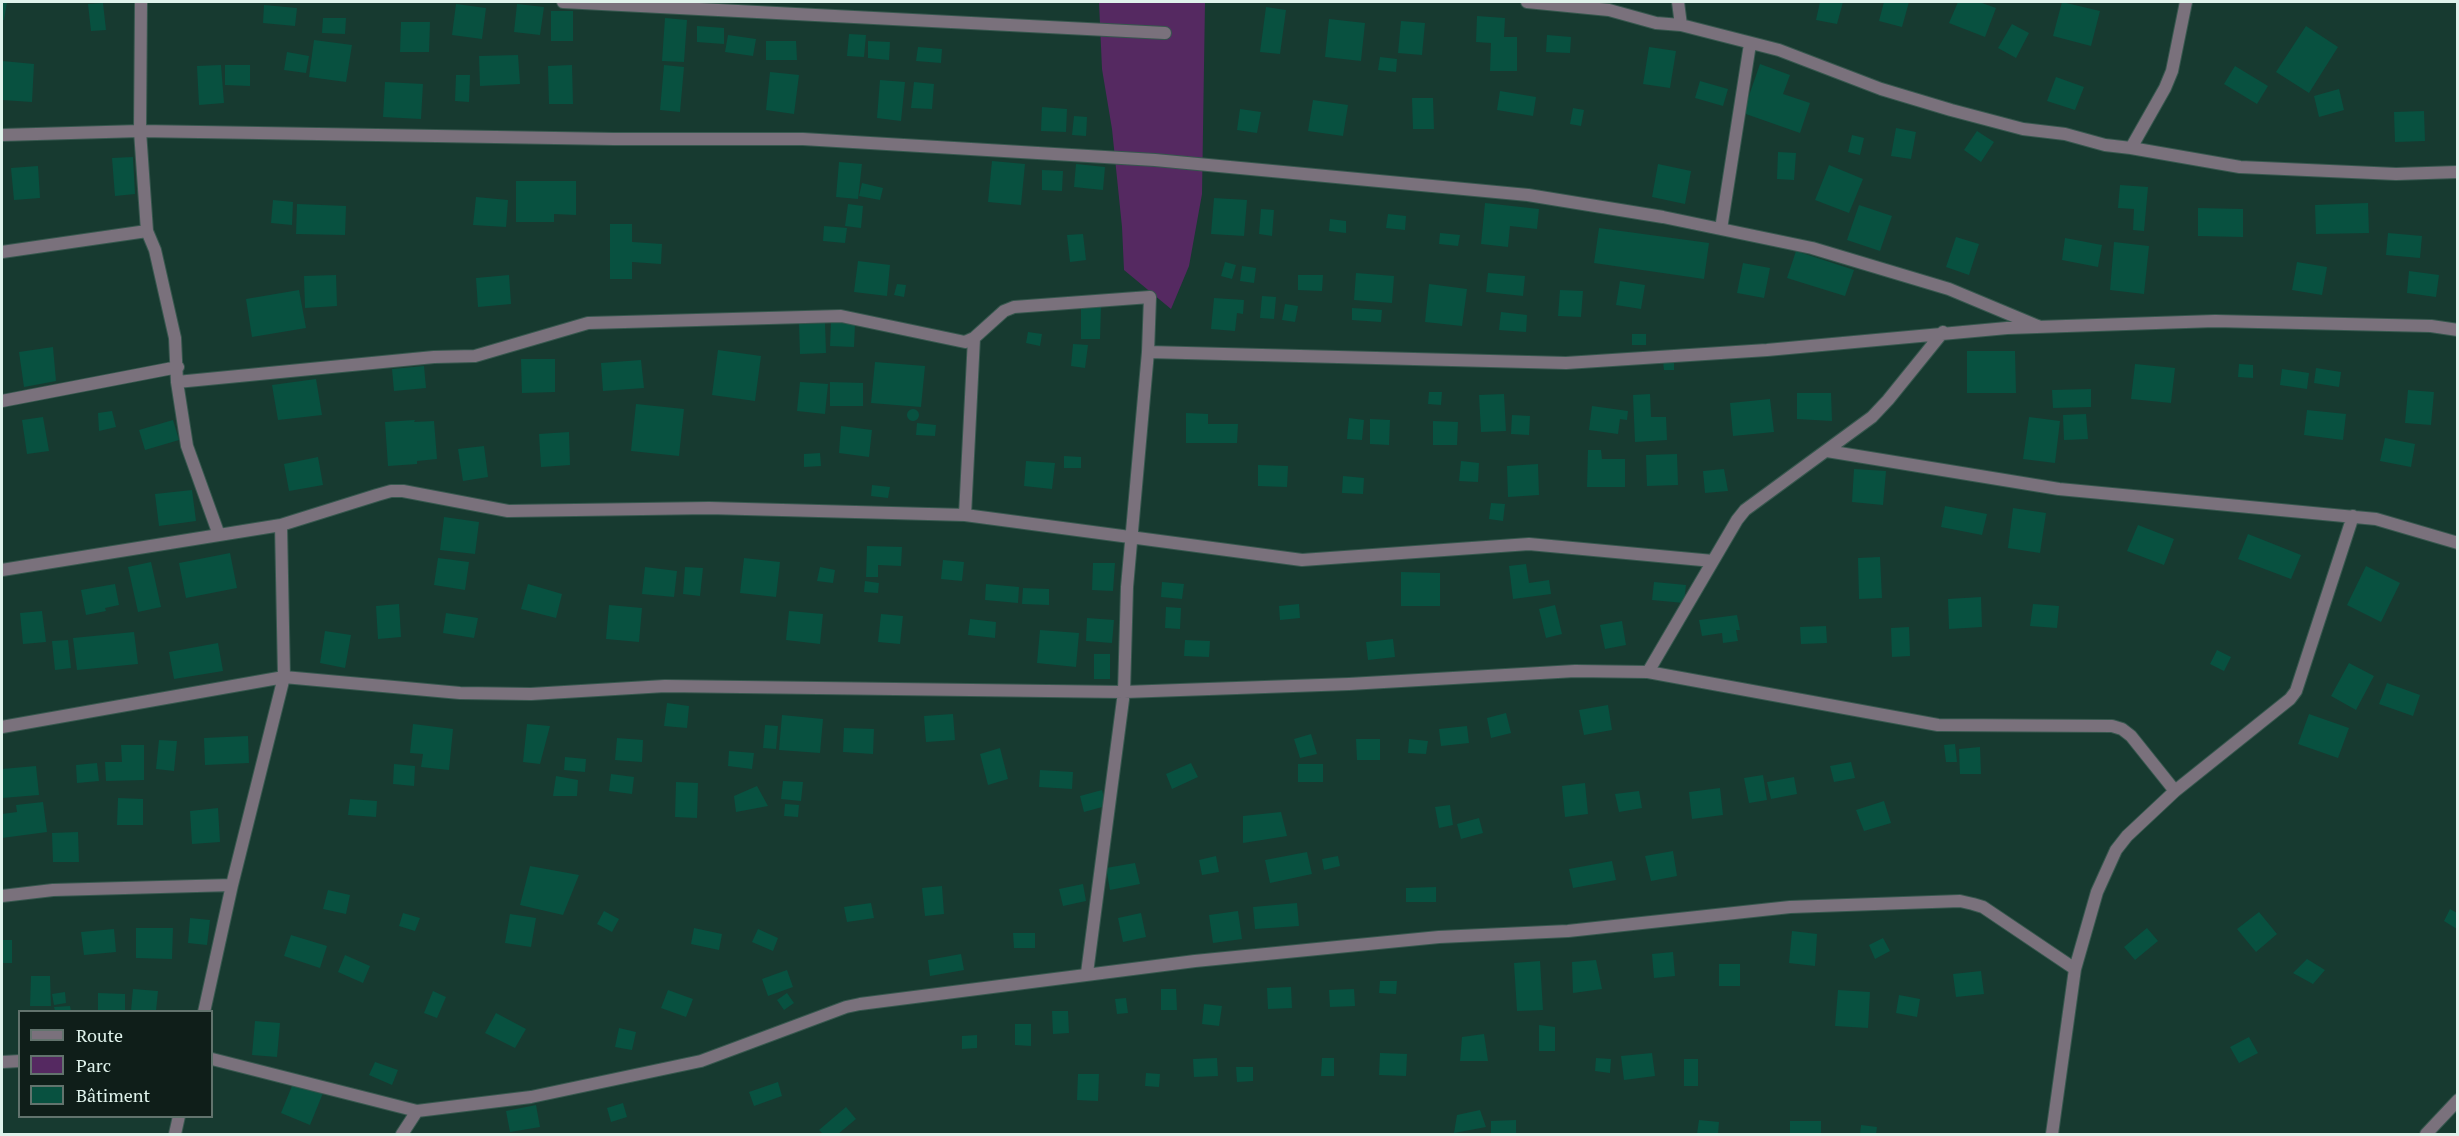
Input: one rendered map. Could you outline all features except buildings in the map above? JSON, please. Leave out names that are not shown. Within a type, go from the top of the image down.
[{"type":"street","points":[[141,2],[140,131],[147,231],[155,250],[171,315],[178,367],[177,382],[187,446],[219,534]]},
{"type":"street","points":[[563,2],[1165,33]]},
{"type":"street","points":[[1527,2],[1609,10],[1656,23],[1681,25],[1779,50],[1881,89],[1951,110],[2023,129],[2065,134],[2105,145],[2240,166],[2397,174],[2457,172]]},
{"type":"street","points":[[1678,2],[1681,25]]},
{"type":"street","points":[[2132,148],[2172,71],[2187,2]]},
{"type":"street","points":[[1721,229],[1750,44]]},
{"type":"street","points":[[2,135],[140,131],[602,139],[803,139],[1155,160],[1528,195],[1664,217],[1812,248],[1949,289],[2040,327]]},
{"type":"street","points":[[2,252],[147,231]]},
{"type":"street","points":[[177,382],[434,357],[475,356],[588,323],[841,316],[965,342],[974,338],[1004,311],[1014,307],[1150,297],[1148,352],[1131,536],[1124,692],[1088,973]]},
{"type":"street","points":[[1148,352],[1566,363],[1767,350],[1943,332],[2040,327],[2281,321],[2431,326],[2457,330]]},
{"type":"street","points":[[1648,672],[1737,519],[1745,510],[1882,408],[1943,332]]},
{"type":"street","points":[[965,515],[974,338]]},
{"type":"street","points":[[2,401],[178,367]]},
{"type":"street","points":[[1827,451],[2059,489],[2376,519],[2457,543]]},
{"type":"street","points":[[2,570],[281,525],[391,491],[403,491],[508,512],[710,508],[965,515],[1302,560],[1529,544],[1713,561]]},
{"type":"street","points":[[2052,1134],[2075,969],[2097,892],[2116,850],[2127,836],[2175,791],[2290,699],[2296,691],[2353,516]]},
{"type":"street","points":[[204,1010],[232,885],[285,677],[281,525]]},
{"type":"street","points":[[2,727],[285,677],[460,693],[531,694],[665,686],[1124,692],[1349,684],[1575,671],[1648,672],[1938,725],[2112,726],[2122,729],[2131,736],[2175,791]]},
{"type":"street","points":[[2,896],[53,890],[232,885]]},
{"type":"street","points":[[213,1059],[417,1111],[531,1097],[701,1061],[846,1007],[860,1004],[1088,973],[1439,937],[1568,931],[1790,907],[1960,901],[1983,907],[2075,969]]},
{"type":"street","points":[[2,1062],[18,1061]]},
{"type":"street","points":[[2426,1134],[2457,1100]]},
{"type":"street","points":[[402,1134],[417,1111]]},
{"type":"street","points":[[175,1134],[179,1118]]},
{"type":"green space","points":[[1099,2],[1205,2],[1202,194],[1189,266],[1171,309],[1124,270],[1112,129],[1102,69]]}]
